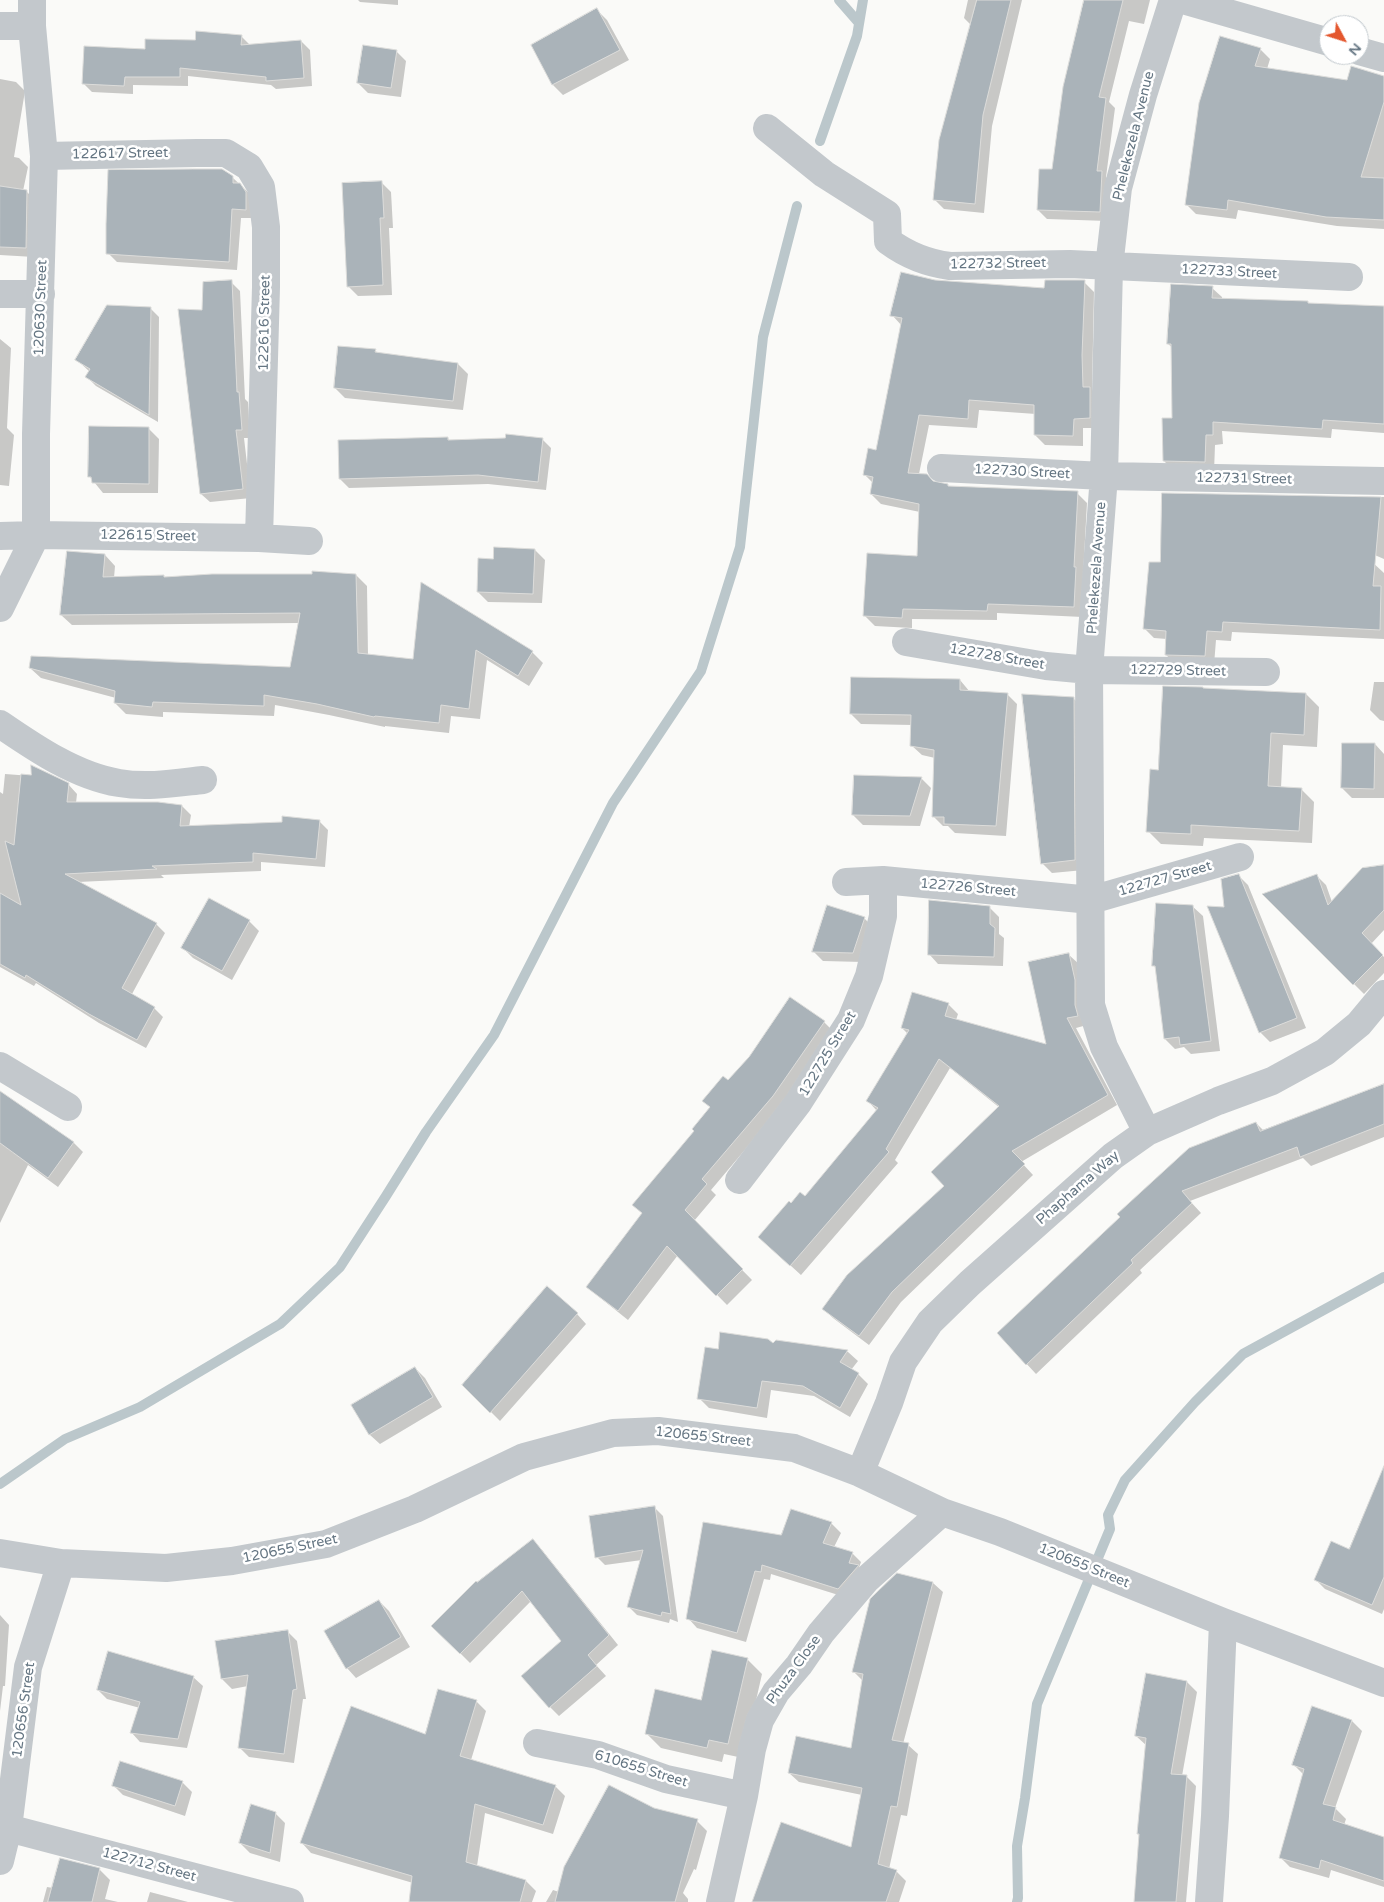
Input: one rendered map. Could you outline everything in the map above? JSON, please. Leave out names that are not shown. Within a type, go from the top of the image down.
[{"type":"street","name":"Phelekezela Avenue","points":[[1147,1132],[1104,1046],[1091,1005],[1089,670],[1104,476],[1109,266],[1118,188],[1143,95],[1172,0]]},
{"type":"street","points":[[1183,0],[1319,39]]},
{"type":"street","points":[[0,26],[32,13]]},
{"type":"street","name":"120630 Street","points":[[0,608],[36,535],[36,434],[42,294],[44,156],[32,13]]},
{"type":"street","points":[[1369,54],[1384,58]]},
{"type":"street","name":"122732 Street","points":[[767,128],[824,174],[887,214],[888,241],[902,252],[914,257],[950,266],[1070,264],[1109,266]]},
{"type":"street","name":"122617 Street","points":[[44,156],[197,152]]},
{"type":"street","name":"122616 Street","points":[[197,152],[226,154],[249,168],[261,188],[266,227],[266,287],[259,538]]},
{"type":"street","name":"122733 Street","points":[[1109,266],[1349,278]]},
{"type":"street","points":[[0,294],[42,294]]},
{"type":"street","name":"122730 Street","points":[[941,468],[1104,476]]},
{"type":"street","name":"122731 Street","points":[[1104,476],[1384,481]]},
{"type":"street","name":"122615 Street","points":[[0,536],[259,538],[309,541]]},
{"type":"street","name":"122728 Street","points":[[906,642],[1046,666],[1089,670]]},
{"type":"street","name":"122729 Street","points":[[1089,670],[1266,672]]},
{"type":"street","points":[[0,724],[66,765],[92,776],[120,783],[159,785],[203,780]]},
{"type":"street","name":"122727 Street","points":[[1091,900],[1240,857]]},
{"type":"street","name":"122726 Street","points":[[846,882],[883,880],[1091,900]]},
{"type":"street","name":"122725 Street","points":[[739,1180],[798,1104],[851,1020],[869,976],[883,916],[883,880]]},
{"type":"street","name":"Phaphama Way","points":[[860,1473],[889,1403],[903,1362],[930,1322],[970,1283],[1113,1156],[1147,1132],[1218,1101],[1272,1081],[1325,1052],[1358,1024],[1384,994]]},
{"type":"street","points":[[0,1066],[68,1107]]},
{"type":"street","name":"120655 Street","points":[[0,1553],[61,1563],[166,1568],[232,1561],[326,1544],[414,1509],[524,1458],[613,1433],[658,1431],[794,1448],[860,1473],[942,1512],[1000,1532],[1223,1622],[1384,1683]]},
{"type":"street","name":"Phuza Close","points":[[720,1902],[744,1796],[752,1749],[760,1720],[776,1692],[821,1633],[867,1579],[942,1512]]},
{"type":"street","name":"120656 Street","points":[[0,1861],[8,1828],[28,1667],[61,1563]]},
{"type":"street","points":[[1209,1902],[1215,1816],[1223,1622]]},
{"type":"street","name":"610655 Street","points":[[537,1743],[598,1755],[666,1779],[744,1796]]},
{"type":"street","name":"122712 Street","points":[[8,1828],[290,1902]]},
{"type":"building","points":[[977,0],[1011,0],[983,115],[975,204],[933,200],[939,140]]},
{"type":"building","points":[[1084,0],[1123,0],[1099,97],[1106,98],[1097,171],[1102,171],[1100,212],[1037,210],[1039,169],[1052,169],[1063,87]]},
{"type":"building","points":[[597,8],[620,50],[552,85],[531,45]]},
{"type":"building","points":[[196,31],[242,35],[241,45],[301,40],[304,78],[266,81],[266,77],[180,68],[180,77],[125,77],[124,86],[82,84],[84,46],[145,49],[145,39],[195,40]]},
{"type":"building","points":[[1220,36],[1261,48],[1255,66],[1347,80],[1351,66],[1384,76],[1384,102],[1361,177],[1384,178],[1384,220],[1326,217],[1228,200],[1227,210],[1185,205],[1199,103]]},
{"type":"building","points":[[363,45],[397,50],[391,88],[357,83]]},
{"type":"building","points":[[222,169],[233,176],[233,183],[240,183],[246,192],[246,210],[232,209],[229,262],[106,254],[108,170]]},
{"type":"building","points":[[382,181],[384,218],[380,218],[383,285],[347,287],[342,183]]},
{"type":"building","points":[[0,186],[27,190],[26,248],[0,247]]},
{"type":"building","points":[[901,272],[935,280],[1044,288],[1045,280],[1085,280],[1082,355],[1083,387],[1090,387],[1090,418],[1074,419],[1073,436],[1034,435],[1034,405],[969,400],[968,419],[919,415],[908,473],[927,474],[933,481],[948,484],[948,486],[1078,491],[1074,607],[988,604],[987,611],[903,609],[902,618],[863,616],[867,553],[917,556],[919,504],[870,494],[873,477],[863,475],[868,448],[876,450],[902,318],[890,316]]},
{"type":"building","points":[[232,280],[237,392],[239,392],[242,430],[236,430],[243,489],[200,494],[178,309],[202,310],[203,282]]},
{"type":"building","points":[[1171,284],[1213,286],[1212,298],[1384,306],[1384,424],[1323,420],[1322,429],[1213,422],[1213,435],[1206,435],[1205,462],[1163,461],[1162,418],[1172,418],[1171,344],[1167,344]]},
{"type":"building","points":[[107,305],[151,307],[149,415],[85,377],[90,369],[75,360]]},
{"type":"building","points":[[338,346],[376,349],[375,352],[458,363],[453,401],[334,388]]},
{"type":"building","points":[[89,426],[149,427],[149,484],[92,483],[91,477],[88,477]]},
{"type":"building","points":[[506,434],[543,438],[538,482],[478,475],[339,479],[338,440],[448,437],[448,440],[505,438]]},
{"type":"building","points":[[1162,493],[1381,497],[1373,586],[1381,586],[1380,630],[1223,622],[1222,632],[1207,631],[1205,656],[1165,655],[1166,631],[1143,629],[1149,562],[1160,562]]},
{"type":"building","points":[[494,547],[535,549],[533,594],[477,592],[478,558],[493,559]]},
{"type":"building","points":[[67,551],[105,554],[103,577],[312,574],[312,571],[356,574],[358,653],[413,659],[421,582],[533,651],[518,676],[476,650],[469,709],[441,705],[439,723],[374,717],[317,704],[264,695],[264,706],[153,702],[152,707],[114,703],[115,691],[29,668],[31,656],[290,667],[300,613],[60,615]]},
{"type":"building","points":[[851,677],[960,679],[960,690],[1008,693],[996,826],[944,824],[944,817],[932,817],[934,750],[910,746],[911,715],[850,714]]},
{"type":"building","points":[[1163,686],[1306,693],[1304,735],[1271,733],[1268,786],[1302,788],[1299,831],[1191,825],[1191,834],[1146,832],[1150,769],[1158,770]]},
{"type":"building","points":[[1022,694],[1074,697],[1075,860],[1041,864]]},
{"type":"building","points":[[1342,743],[1375,743],[1374,789],[1341,788]]},
{"type":"building","points":[[31,765],[69,783],[67,802],[158,802],[182,805],[180,826],[282,822],[282,816],[320,820],[316,859],[253,853],[253,862],[152,866],[157,869],[65,874],[157,923],[122,988],[155,1007],[137,1040],[89,1014],[26,975],[25,978],[0,964],[0,893],[21,905],[5,841],[14,845],[21,774],[31,775]]},
{"type":"building","points":[[854,775],[922,777],[910,816],[852,815]]},
{"type":"building","points":[[1384,865],[1384,910],[1362,933],[1383,955],[1353,985],[1262,894],[1317,874],[1328,905],[1362,868]]},
{"type":"building","points":[[1239,874],[1297,1018],[1259,1033],[1207,906],[1224,907],[1221,879]]},
{"type":"building","points":[[209,898],[250,920],[222,971],[181,948]]},
{"type":"building","points":[[929,900],[990,906],[990,924],[995,928],[994,957],[928,955]]},
{"type":"building","points":[[1156,903],[1193,905],[1211,1041],[1180,1045],[1179,1037],[1164,1039],[1155,966],[1152,966]]},
{"type":"building","points":[[827,905],[865,917],[853,953],[812,952]]},
{"type":"building","points":[[1069,953],[1075,980],[1075,1005],[1078,1016],[1067,1018],[1108,1095],[1012,1151],[1025,1164],[892,1292],[859,1336],[822,1309],[847,1275],[944,1186],[931,1172],[999,1106],[939,1059],[886,1149],[889,1152],[790,1266],[758,1237],[789,1201],[791,1203],[800,1192],[805,1196],[878,1108],[866,1101],[909,1030],[901,1028],[912,992],[949,1003],[945,1016],[1046,1044],[1028,962]]},
{"type":"building","points":[[790,997],[825,1021],[773,1096],[702,1179],[707,1184],[685,1210],[743,1269],[716,1296],[667,1246],[618,1311],[586,1287],[642,1213],[632,1205],[694,1131],[692,1129],[710,1107],[702,1101],[723,1076],[728,1080],[749,1057]]},
{"type":"building","points":[[1384,1084],[1384,1124],[1300,1157],[1297,1147],[1182,1191],[1192,1203],[1131,1260],[1133,1263],[1026,1365],[997,1333],[1120,1217],[1117,1214],[1189,1148],[1256,1122],[1260,1131]]},
{"type":"building","points":[[0,1091],[74,1142],[48,1178],[0,1143]]},
{"type":"building","points":[[547,1286],[578,1313],[490,1413],[462,1385]]},
{"type":"building","points":[[720,1332],[768,1339],[773,1343],[776,1340],[848,1350],[840,1362],[859,1373],[840,1408],[803,1386],[762,1381],[757,1408],[697,1399],[705,1347],[718,1349]]},
{"type":"building","points":[[415,1367],[433,1397],[369,1435],[351,1405]]},
{"type":"building","points":[[1384,1466],[1384,1577],[1372,1605],[1314,1580],[1331,1541],[1349,1549]]},
{"type":"building","points":[[655,1506],[671,1614],[662,1612],[661,1616],[627,1607],[643,1550],[595,1558],[589,1516]]},
{"type":"building","points":[[791,1509],[832,1522],[823,1543],[853,1552],[849,1563],[859,1565],[838,1589],[762,1565],[761,1572],[755,1571],[737,1633],[686,1619],[703,1522],[781,1535]]},
{"type":"building","points":[[533,1539],[609,1635],[588,1655],[597,1666],[549,1708],[521,1676],[561,1641],[522,1591],[460,1654],[431,1626],[476,1581]]},
{"type":"building","points":[[897,1573],[933,1582],[892,1740],[909,1743],[897,1807],[891,1806],[878,1864],[897,1870],[886,1902],[752,1902],[781,1822],[851,1847],[862,1788],[788,1773],[796,1736],[851,1748],[863,1674],[852,1672],[870,1599]]},
{"type":"building","points":[[379,1600],[401,1637],[346,1669],[324,1631]]},
{"type":"building","points":[[288,1630],[297,1689],[293,1690],[284,1754],[238,1748],[248,1675],[221,1679],[215,1641]]},
{"type":"building","points":[[712,1650],[748,1658],[728,1744],[709,1740],[707,1748],[645,1734],[655,1689],[701,1700]]},
{"type":"building","points":[[108,1651],[194,1676],[178,1739],[130,1733],[140,1702],[97,1690]]},
{"type":"building","points":[[1146,1673],[1187,1681],[1171,1774],[1187,1775],[1176,1902],[1134,1902],[1139,1834],[1137,1834],[1146,1738],[1135,1736]]},
{"type":"building","points":[[438,1689],[477,1700],[460,1756],[556,1785],[543,1825],[475,1804],[466,1862],[526,1880],[520,1902],[409,1902],[412,1876],[300,1843],[351,1706],[425,1734]]},
{"type":"building","points":[[1312,1706],[1352,1720],[1323,1804],[1336,1807],[1333,1820],[1384,1837],[1384,1881],[1321,1860],[1319,1869],[1279,1858],[1304,1769],[1292,1765]]},
{"type":"building","points":[[120,1761],[183,1781],[175,1806],[112,1786]]},
{"type":"building","points":[[609,1785],[654,1808],[698,1819],[675,1902],[555,1902],[564,1867]]},
{"type":"building","points":[[251,1804],[276,1812],[270,1853],[239,1843]]},
{"type":"building","points":[[60,1858],[100,1868],[92,1902],[48,1902]]},
{"type":"waterway","points":[[839,0],[859,23]]},
{"type":"waterway","points":[[820,141],[857,36],[863,0]]},
{"type":"waterway","points":[[0,1484],[65,1439],[140,1407],[280,1324],[340,1267],[426,1132],[494,1035],[613,803],[701,671],[740,547],[763,337],[797,206]]},
{"type":"waterway","points":[[1017,1902],[1017,1846],[1037,1704],[1110,1529],[1108,1515],[1125,1480],[1195,1402],[1243,1354],[1384,1277]]}]
